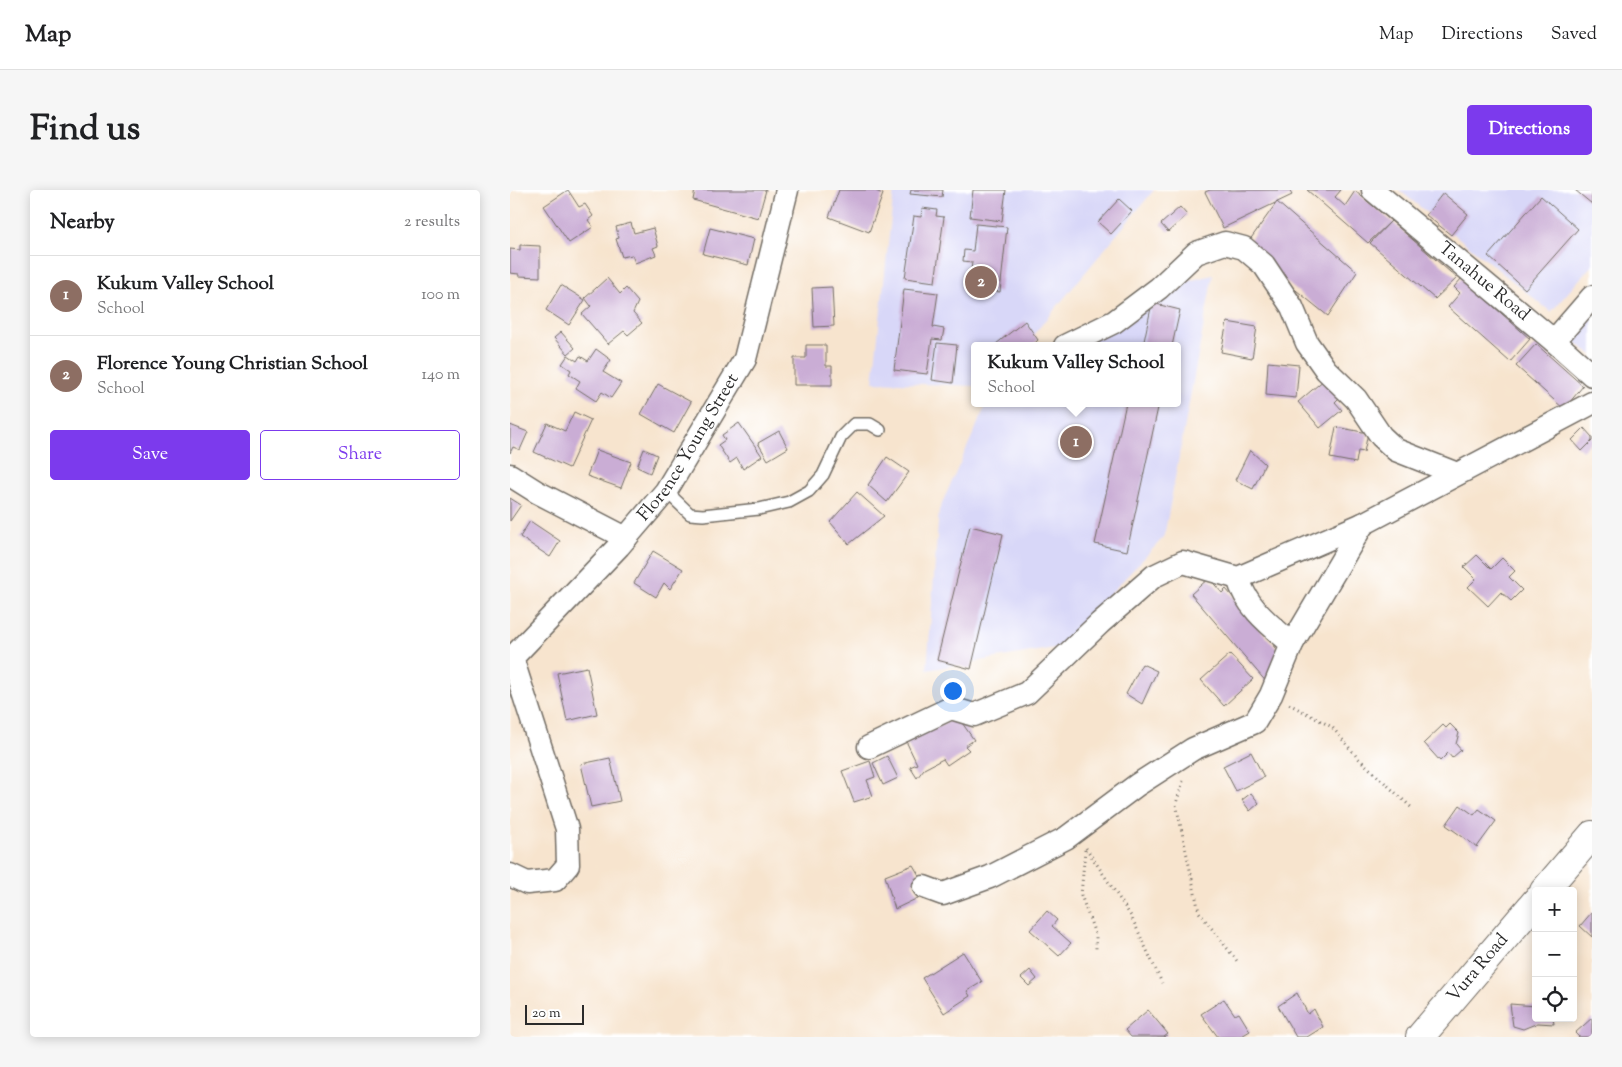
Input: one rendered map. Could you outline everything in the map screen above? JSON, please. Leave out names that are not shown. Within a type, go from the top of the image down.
[{"type":"street","name":"Florence Young Street","points":[[511,658],[626,538],[666,491],[745,359],[787,190]]},
{"type":"street","name":"Tanahue Road","points":[[1372,190],[1554,341],[1592,375]]},
{"type":"street","points":[[1073,342],[1114,322],[1159,288],[1196,253],[1225,243],[1244,248],[1264,264],[1292,308],[1307,343],[1326,370],[1356,399],[1381,436],[1396,450],[1457,474]]},
{"type":"street","points":[[1554,341],[1592,296]]},
{"type":"street","points":[[870,747],[951,708],[974,715],[1027,693],[1100,623],[1154,576],[1183,562],[1238,578],[1363,524],[1592,403]]},
{"type":"street","points":[[510,475],[537,492],[626,538]]},
{"type":"street","points":[[924,887],[943,894],[990,877],[1066,838],[1137,785],[1193,749],[1255,722],[1271,695],[1292,644],[1363,524]]},
{"type":"street","points":[[1238,578],[1243,594],[1259,614],[1292,644]]},
{"type":"street","points":[[510,875],[527,883],[554,880],[568,865],[568,829],[511,658]]},
{"type":"street","points":[[1547,887],[1592,835]]},
{"type":"street","name":"Vura Road","points":[[1420,1037],[1532,906]]},
{"type":"lane","points":[[666,491],[690,514],[703,515],[759,509],[789,502],[809,491],[823,475],[841,437],[854,424],[870,424],[880,430]]},
{"type":"path","points":[[1271,695],[1332,727],[1357,757],[1413,809]]},
{"type":"path","points":[[1193,749],[1176,804],[1199,912],[1236,961]]},
{"type":"path","points":[[1090,840],[1086,847],[1081,894],[1096,937],[1096,952]]},
{"type":"path","points":[[1086,847],[1131,916],[1162,983]]},
{"type":"shaded area","points":[[894,190],[1154,190],[1027,342],[971,342],[971,386],[873,382]]},
{"type":"shaded area","points":[[1399,190],[1592,190],[1592,265],[1551,312]]},
{"type":"shaded area","points":[[1213,275],[1164,537],[1060,647],[927,670],[939,510],[985,407],[1181,407],[1181,342],[1059,342],[1159,288]]},
{"type":"shaded area","points":[[1592,315],[1592,355],[1571,339]]},
{"type":"building","points":[[568,190],[579,207],[585,204],[593,216],[588,220],[593,227],[569,243],[544,206]]},
{"type":"building","points":[[695,190],[766,190],[758,218],[693,200]]},
{"type":"building","points":[[839,190],[873,190],[883,194],[869,232],[829,217]]},
{"type":"building","points":[[911,190],[943,190],[942,197],[910,194]]},
{"type":"building","points":[[973,190],[1006,190],[1002,221],[970,217]]},
{"type":"building","points":[[1210,190],[1289,190],[1292,195],[1223,228],[1205,192]]},
{"type":"building","points":[[1307,190],[1341,190],[1335,197],[1345,206],[1355,191],[1391,221],[1368,243]]},
{"type":"building","points":[[1575,190],[1592,190],[1592,204]]},
{"type":"building","points":[[1443,193],[1468,214],[1451,235],[1426,215]]},
{"type":"building","points":[[1541,196],[1578,229],[1525,289],[1488,256]]},
{"type":"building","points":[[1119,199],[1132,211],[1111,234],[1098,222]]},
{"type":"building","points":[[1277,202],[1357,272],[1328,316],[1244,248]]},
{"type":"building","points":[[1180,207],[1187,215],[1168,232],[1161,224]]},
{"type":"building","points":[[922,208],[937,210],[936,216],[944,217],[935,282],[905,278],[914,216],[921,217]]},
{"type":"building","points":[[1391,221],[1457,278],[1435,299],[1370,243]]},
{"type":"building","points":[[631,223],[634,233],[653,228],[658,246],[653,248],[656,255],[635,263],[632,255],[622,257],[616,239],[619,238],[616,227]]},
{"type":"building","points":[[976,224],[1007,227],[1000,292],[969,288],[972,262],[963,261],[964,250],[973,251]]},
{"type":"building","points":[[710,228],[754,239],[748,265],[703,254]]},
{"type":"building","points":[[520,245],[540,246],[540,277],[519,276],[519,274],[510,273],[510,249],[520,250]]},
{"type":"building","points":[[607,278],[620,294],[626,288],[638,302],[633,313],[642,323],[628,335],[624,331],[608,344],[582,314],[591,306],[585,298]]},
{"type":"building","points":[[1462,278],[1530,339],[1510,362],[1448,307],[1460,293],[1454,287]]},
{"type":"building","points":[[561,285],[585,300],[569,325],[546,310]]},
{"type":"building","points":[[832,287],[834,326],[814,327],[812,288]]},
{"type":"building","points":[[904,289],[938,293],[933,327],[944,329],[942,340],[932,339],[927,374],[894,370]]},
{"type":"building","points":[[1152,303],[1180,310],[1173,342],[1144,342]]},
{"type":"building","points":[[1025,321],[1038,340],[1036,342],[999,342]]},
{"type":"building","points":[[1227,322],[1257,327],[1252,358],[1221,352]]},
{"type":"building","points":[[561,332],[575,348],[568,354],[554,338]]},
{"type":"building","points":[[937,343],[957,345],[953,383],[932,380]]},
{"type":"building","points":[[1536,344],[1583,386],[1564,409],[1516,366]]},
{"type":"building","points":[[806,345],[826,345],[826,366],[832,366],[832,385],[794,385],[794,358],[806,358]]},
{"type":"building","points":[[596,349],[611,360],[603,372],[621,383],[611,398],[602,392],[596,401],[576,388],[580,381],[569,374],[571,370],[562,364],[568,355],[577,361],[580,356],[588,361]]},
{"type":"building","points":[[1268,362],[1299,365],[1296,398],[1266,395]]},
{"type":"building","points":[[1325,379],[1340,397],[1335,402],[1342,410],[1320,428],[1298,402]]},
{"type":"building","points":[[658,384],[691,402],[674,433],[641,414]]},
{"type":"building","points":[[1125,407],[1158,407],[1127,551],[1095,544]]},
{"type":"building","points":[[574,412],[591,420],[569,468],[534,452],[547,423],[565,431]]},
{"type":"building","points":[[739,423],[762,456],[743,469],[737,458],[730,463],[718,445],[725,440],[722,435]]},
{"type":"building","points":[[510,425],[528,432],[520,450],[513,447],[510,453]]},
{"type":"building","points":[[1336,427],[1368,433],[1364,452],[1358,451],[1356,463],[1330,458]]},
{"type":"building","points":[[1584,428],[1592,437],[1592,441],[1582,451],[1572,440]]},
{"type":"building","points":[[779,431],[788,448],[768,460],[758,443]]},
{"type":"building","points":[[644,449],[657,455],[650,473],[637,467]]},
{"type":"building","points":[[597,450],[631,462],[621,488],[587,476]]},
{"type":"building","points":[[1250,450],[1265,464],[1253,489],[1235,480]]},
{"type":"building","points":[[887,457],[909,472],[887,502],[868,485]]},
{"type":"building","points":[[857,492],[884,516],[849,544],[830,522]]},
{"type":"building","points":[[510,498],[521,505],[510,521]]},
{"type":"building","points":[[530,521],[560,541],[550,557],[520,537]]},
{"type":"building","points":[[970,526],[1003,534],[971,669],[937,660]]},
{"type":"building","points":[[653,551],[683,569],[670,589],[664,583],[656,597],[634,583]]},
{"type":"building","points":[[1477,555],[1491,569],[1502,558],[1515,571],[1509,577],[1522,590],[1511,601],[1501,592],[1488,606],[1468,587],[1476,579],[1464,567]]},
{"type":"building","points":[[1209,578],[1222,593],[1226,589],[1288,662],[1268,684],[1191,594]]},
{"type":"building","points":[[1230,654],[1253,679],[1224,706],[1201,680]]},
{"type":"building","points":[[1142,664],[1157,671],[1142,704],[1126,694]]},
{"type":"building","points":[[587,667],[597,714],[567,721],[557,673]]},
{"type":"building","points":[[958,717],[974,740],[965,746],[969,750],[947,765],[943,759],[924,769],[917,778],[910,767],[917,764],[906,741]]},
{"type":"building","points":[[1450,724],[1459,733],[1456,744],[1461,750],[1452,758],[1448,753],[1440,761],[1424,743],[1443,725],[1446,728]]},
{"type":"building","points":[[1251,752],[1264,777],[1236,791],[1223,766]]},
{"type":"building","points":[[887,756],[898,778],[883,785],[873,763]]},
{"type":"building","points":[[610,758],[620,801],[591,807],[581,764]]},
{"type":"building","points":[[870,761],[875,777],[867,780],[873,796],[854,802],[842,771]]},
{"type":"building","points":[[1251,793],[1259,803],[1250,811],[1242,800]]},
{"type":"building","points":[[1460,805],[1474,815],[1479,809],[1496,821],[1477,847],[1446,825]]},
{"type":"building","points":[[913,865],[920,877],[912,883],[920,897],[895,909],[885,876]]},
{"type":"building","points":[[1047,911],[1057,920],[1052,926],[1071,943],[1059,956],[1030,930]]},
{"type":"building","points":[[1592,912],[1592,937],[1580,926]]},
{"type":"building","points":[[963,952],[982,982],[967,991],[970,996],[944,1013],[922,978]]},
{"type":"building","points":[[1030,970],[1037,979],[1029,986],[1021,978]]},
{"type":"building","points":[[1297,993],[1308,1014],[1314,1009],[1323,1027],[1307,1037],[1296,1037],[1278,1006]]},
{"type":"building","points":[[1224,999],[1235,1015],[1239,1013],[1250,1031],[1240,1037],[1218,1037],[1201,1014]]},
{"type":"building","points":[[1510,1004],[1532,1006],[1532,1022],[1554,1022],[1554,1024],[1538,1023],[1523,1029],[1513,1026]]},
{"type":"building","points":[[1148,1010],[1168,1034],[1164,1037],[1131,1037],[1125,1030]]},
{"type":"building","points":[[1592,1018],[1592,1037],[1579,1037],[1575,1033]]},
{"type":"place","name":"Florence Young Christian School","points":[[981,282]]},
{"type":"place","name":"Kukum Valley School","points":[[1076,442]]}]
